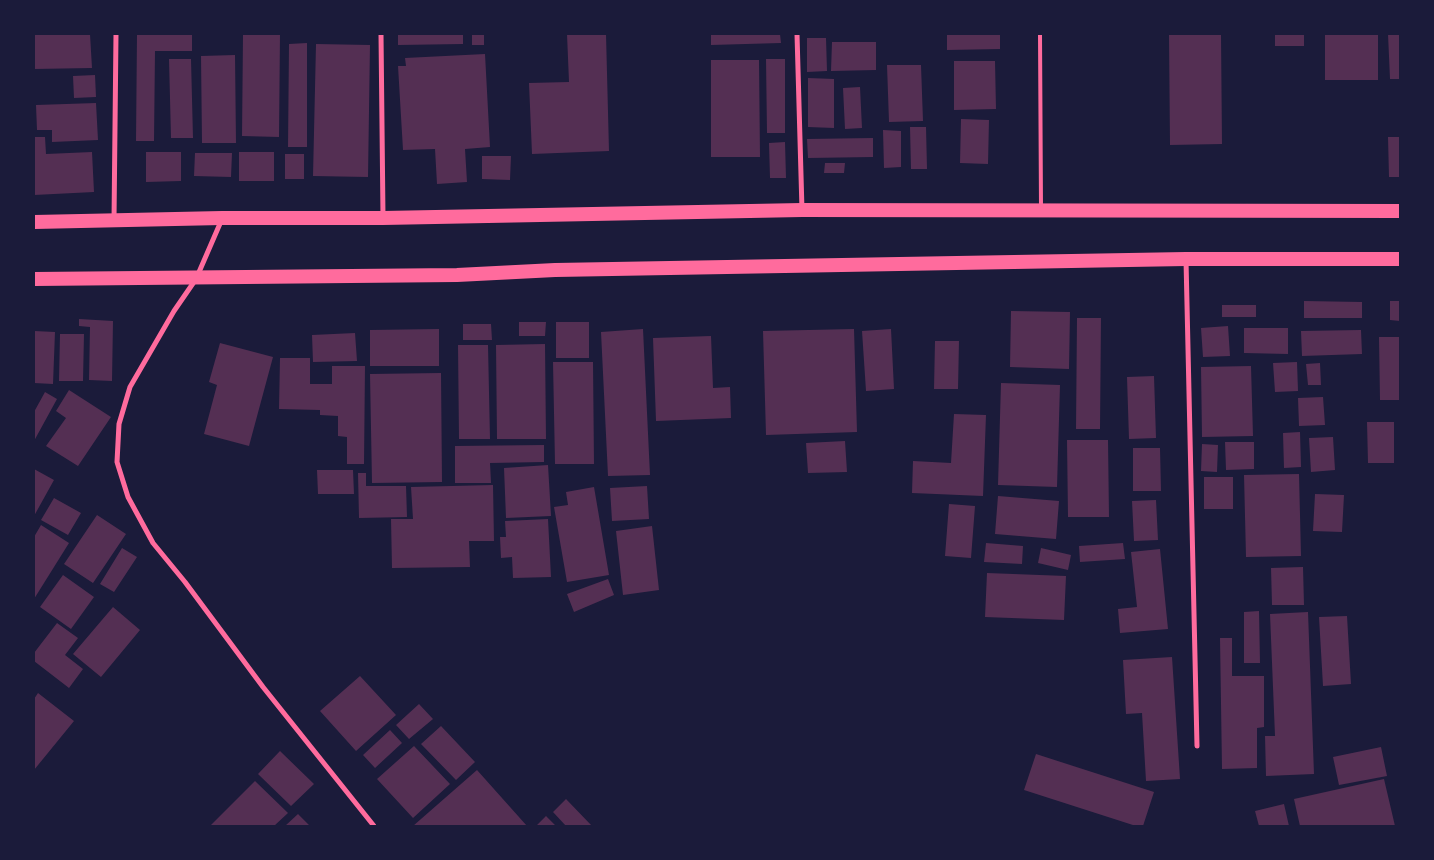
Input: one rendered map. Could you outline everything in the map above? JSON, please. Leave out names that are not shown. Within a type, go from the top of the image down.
[{"type":"highway","points":[[34,222],[802,210],[1400,211]]},
{"type":"highway","points":[[34,279],[196,279],[457,275],[565,270],[1186,259],[1400,260]]},
{"type":"street","points":[[114,221],[116,34]]},
{"type":"street","points":[[381,34],[383,218]]},
{"type":"street","points":[[797,34],[802,210]]},
{"type":"street","points":[[222,218],[196,279],[174,311],[130,387],[119,424],[117,462],[128,497],[153,543],[185,582],[263,687],[374,826]]},
{"type":"street","points":[[1186,259],[1197,746]]},
{"type":"lane","points":[[1040,34],[1041,210]]},
{"type":"building","points":[[34,34],[90,34],[92,68],[34,69]]},
{"type":"building","points":[[137,34],[192,34],[192,51],[155,51],[154,141],[136,141]]},
{"type":"building","points":[[243,34],[280,34],[279,137],[242,136]]},
{"type":"building","points":[[398,34],[463,34],[463,44],[398,45]]},
{"type":"building","points":[[472,34],[484,34],[484,45],[472,45]]},
{"type":"building","points":[[567,34],[606,34],[609,151],[532,154],[529,83],[569,82]]},
{"type":"building","points":[[711,34],[780,34],[781,43],[711,45]]},
{"type":"building","points":[[947,34],[1000,34],[1000,49],[947,50]]},
{"type":"building","points":[[1169,34],[1221,34],[1222,144],[1170,145]]},
{"type":"building","points":[[1275,34],[1304,34],[1304,46],[1275,46]]},
{"type":"building","points":[[1325,34],[1378,34],[1378,80],[1325,80]]},
{"type":"building","points":[[1388,34],[1400,34],[1400,79],[1390,79]]},
{"type":"building","points":[[807,38],[826,38],[827,71],[807,72]]},
{"type":"building","points":[[832,42],[876,42],[876,70],[831,71]]},
{"type":"building","points":[[307,43],[307,147],[288,147],[289,44]]},
{"type":"building","points":[[316,44],[370,45],[368,177],[313,176]]},
{"type":"building","points":[[485,54],[490,147],[465,149],[467,182],[437,184],[435,149],[403,150],[398,66],[406,66],[405,58]]},
{"type":"building","points":[[235,55],[236,143],[202,143],[201,56]]},
{"type":"building","points":[[169,59],[191,59],[193,138],[171,138]]},
{"type":"building","points":[[766,59],[785,59],[785,133],[767,133]]},
{"type":"building","points":[[711,60],[759,60],[760,157],[711,157]]},
{"type":"building","points":[[954,61],[995,61],[996,109],[954,110]]},
{"type":"building","points":[[887,65],[921,65],[923,121],[889,122]]},
{"type":"building","points":[[95,75],[96,97],[74,98],[73,76]]},
{"type":"building","points":[[808,78],[834,79],[834,128],[808,127]]},
{"type":"building","points":[[860,87],[862,128],[845,129],[843,88]]},
{"type":"building","points":[[96,103],[98,140],[52,142],[52,130],[37,130],[36,105]]},
{"type":"building","points":[[961,119],[989,120],[988,164],[960,163]]},
{"type":"building","points":[[910,127],[926,127],[927,169],[911,169]]},
{"type":"building","points":[[883,130],[901,131],[901,167],[884,168]]},
{"type":"building","points":[[34,137],[45,137],[46,154],[92,152],[94,192],[34,195]]},
{"type":"building","points":[[1388,137],[1400,137],[1400,177],[1389,177]]},
{"type":"building","points":[[873,138],[873,157],[808,158],[807,139]]},
{"type":"building","points":[[785,142],[786,178],[770,178],[769,143]]},
{"type":"building","points":[[146,152],[181,152],[181,181],[146,182]]},
{"type":"building","points":[[239,152],[274,152],[274,181],[239,181]]},
{"type":"building","points":[[195,153],[232,153],[231,177],[194,176]]},
{"type":"building","points":[[285,154],[304,154],[304,179],[285,179]]},
{"type":"building","points":[[482,156],[511,156],[510,180],[482,179]]},
{"type":"building","points":[[825,163],[845,163],[844,173],[824,173]]},
{"type":"building","points":[[1304,301],[1362,302],[1362,318],[1304,318]]},
{"type":"building","points":[[1390,301],[1400,301],[1400,321],[1390,320]]},
{"type":"building","points":[[1222,305],[1256,305],[1256,317],[1222,317]]},
{"type":"building","points":[[1011,311],[1070,312],[1069,369],[1010,367]]},
{"type":"building","points":[[1077,318],[1101,318],[1100,429],[1076,429]]},
{"type":"building","points":[[79,319],[113,321],[112,381],[89,380],[90,327],[79,326]]},
{"type":"building","points":[[519,322],[546,322],[545,336],[519,336]]},
{"type":"building","points":[[556,322],[589,322],[589,358],[556,358]]},
{"type":"building","points":[[463,324],[491,324],[492,340],[463,340]]},
{"type":"building","points":[[1228,326],[1230,356],[1203,357],[1201,328]]},
{"type":"building","points":[[1244,328],[1288,328],[1288,354],[1244,353]]},
{"type":"building","points":[[439,329],[439,366],[370,366],[370,330]]},
{"type":"building","points":[[643,329],[650,475],[608,476],[601,332]]},
{"type":"building","points":[[854,329],[857,432],[766,435],[763,331]]},
{"type":"building","points":[[891,329],[894,389],[866,391],[862,331]]},
{"type":"building","points":[[1361,330],[1362,354],[1302,356],[1301,331]]},
{"type":"building","points":[[34,331],[55,332],[53,384],[34,383]]},
{"type":"building","points":[[355,333],[357,361],[313,362],[312,335]]},
{"type":"building","points":[[60,334],[84,334],[83,381],[59,381]]},
{"type":"building","points":[[711,336],[713,388],[730,387],[731,418],[656,421],[653,338]]},
{"type":"building","points":[[1379,337],[1400,337],[1400,400],[1380,400]]},
{"type":"building","points":[[935,341],[959,341],[958,389],[934,389]]},
{"type":"building","points":[[220,343],[273,357],[249,446],[204,434],[217,385],[209,382]]},
{"type":"building","points":[[545,344],[546,439],[497,439],[496,345]]},
{"type":"building","points":[[458,345],[488,345],[490,439],[459,439]]},
{"type":"building","points":[[280,358],[310,358],[310,384],[332,384],[332,366],[365,366],[364,464],[347,464],[347,437],[338,436],[338,416],[320,415],[320,410],[279,409]]},
{"type":"building","points":[[553,362],[593,362],[594,464],[555,464]]},
{"type":"building","points":[[1297,362],[1298,391],[1275,392],[1273,363]]},
{"type":"building","points":[[1320,363],[1321,385],[1308,385],[1306,364]]},
{"type":"building","points":[[1251,366],[1253,436],[1202,437],[1201,367]]},
{"type":"building","points":[[441,373],[442,482],[372,483],[370,374]]},
{"type":"building","points":[[1154,376],[1156,438],[1129,439],[1127,377]]},
{"type":"building","points":[[1001,383],[1060,385],[1057,487],[998,485]]},
{"type":"building","points":[[69,390],[111,417],[78,466],[46,446],[66,418],[56,411]]},
{"type":"building","points":[[45,392],[57,399],[34,441],[34,412]]},
{"type":"building","points":[[1323,397],[1325,425],[1299,426],[1298,398]]},
{"type":"building","points":[[954,414],[986,415],[983,496],[912,493],[913,461],[951,463]]},
{"type":"building","points":[[1367,422],[1394,422],[1394,463],[1368,463]]},
{"type":"building","points":[[1300,432],[1301,467],[1284,468],[1283,433]]},
{"type":"building","points":[[1333,437],[1335,470],[1311,472],[1309,438]]},
{"type":"building","points":[[1067,440],[1108,440],[1109,517],[1068,517]]},
{"type":"building","points":[[845,441],[847,472],[808,473],[806,443]]},
{"type":"building","points":[[1225,442],[1254,442],[1254,469],[1226,470]]},
{"type":"building","points":[[1202,444],[1218,445],[1217,472],[1201,471]]},
{"type":"building","points":[[544,445],[544,462],[490,463],[491,483],[455,483],[455,446]]},
{"type":"building","points":[[1133,448],[1160,448],[1161,491],[1133,491]]},
{"type":"building","points":[[548,465],[551,516],[506,518],[504,468]]},
{"type":"building","points":[[34,469],[54,480],[34,516]]},
{"type":"building","points":[[317,470],[353,470],[354,494],[318,494]]},
{"type":"building","points":[[358,473],[366,473],[366,486],[406,486],[407,517],[359,518]]},
{"type":"building","points":[[1299,474],[1301,556],[1246,557],[1244,475]]},
{"type":"building","points":[[1204,477],[1233,477],[1233,509],[1204,509]]},
{"type":"building","points":[[493,485],[494,541],[469,541],[470,567],[392,568],[391,519],[413,519],[411,487]]},
{"type":"building","points":[[647,486],[649,519],[612,521],[610,488]]},
{"type":"building","points":[[594,487],[609,575],[567,582],[554,507],[568,505],[566,492]]},
{"type":"building","points":[[1315,494],[1344,495],[1342,532],[1313,531]]},
{"type":"building","points":[[998,496],[1059,501],[1056,539],[995,534]]},
{"type":"building","points":[[54,498],[81,513],[68,535],[41,520]]},
{"type":"building","points":[[1156,500],[1158,540],[1134,541],[1132,501]]},
{"type":"building","points":[[949,504],[975,506],[971,558],[945,556]]},
{"type":"building","points":[[97,515],[126,534],[93,583],[64,564]]},
{"type":"building","points":[[548,519],[551,577],[513,578],[512,557],[501,558],[500,537],[506,537],[505,521]]},
{"type":"building","points":[[41,525],[69,543],[34,599],[34,537]]},
{"type":"building","points":[[652,526],[659,590],[623,595],[616,531]]},
{"type":"building","points":[[986,543],[1023,546],[1022,564],[984,562]]},
{"type":"building","points":[[1123,543],[1125,559],[1080,562],[1079,546]]},
{"type":"building","points":[[122,548],[137,557],[114,592],[100,584]]},
{"type":"building","points":[[1041,548],[1071,555],[1068,570],[1038,563]]},
{"type":"building","points":[[1160,549],[1168,629],[1120,633],[1118,609],[1137,607],[1131,552]]},
{"type":"building","points":[[1303,567],[1304,605],[1272,605],[1271,568]]},
{"type":"building","points":[[987,573],[1066,576],[1064,620],[985,617]]},
{"type":"building","points":[[63,575],[94,597],[71,629],[40,607]]},
{"type":"building","points":[[608,579],[614,595],[574,612],[567,594]]},
{"type":"building","points":[[113,607],[140,630],[101,677],[73,654]]},
{"type":"building","points":[[1259,611],[1260,663],[1244,663],[1244,612]]},
{"type":"building","points":[[1308,612],[1314,774],[1266,776],[1265,736],[1275,736],[1270,614]]},
{"type":"building","points":[[1347,616],[1351,684],[1323,686],[1319,617]]},
{"type":"building","points":[[57,623],[78,638],[65,655],[83,669],[69,688],[34,661],[34,653]]},
{"type":"building","points":[[1220,638],[1232,638],[1232,676],[1264,676],[1264,727],[1257,728],[1257,768],[1222,769]]},
{"type":"building","points":[[1172,657],[1180,779],[1146,781],[1142,713],[1126,714],[1123,660]]},
{"type":"building","points":[[360,676],[396,715],[356,751],[320,711]]},
{"type":"building","points":[[38,693],[74,721],[34,770],[34,699]]},
{"type":"building","points":[[419,704],[433,719],[409,739],[396,725]]},
{"type":"building","points":[[441,726],[475,762],[456,780],[421,744]]},
{"type":"building","points":[[390,730],[402,743],[375,768],[363,755]]},
{"type":"building","points":[[414,746],[450,784],[413,818],[377,779]]},
{"type":"building","points":[[1381,747],[1387,776],[1339,785],[1333,757]]},
{"type":"building","points":[[280,751],[314,784],[291,806],[258,774]]},
{"type":"building","points":[[1036,754],[1154,792],[1143,826],[1136,826],[1024,790]]},
{"type":"building","points":[[477,770],[527,826],[413,826]]},
{"type":"building","points":[[1384,779],[1395,826],[1300,826],[1294,799]]},
{"type":"building","points":[[255,781],[288,813],[274,826],[210,826]]},
{"type":"building","points":[[566,799],[592,826],[566,826],[553,812]]},
{"type":"building","points":[[1284,804],[1289,826],[1259,826],[1255,811]]},
{"type":"building","points":[[298,814],[310,826],[285,826]]},
{"type":"building","points":[[546,816],[556,826],[536,826]]}]
